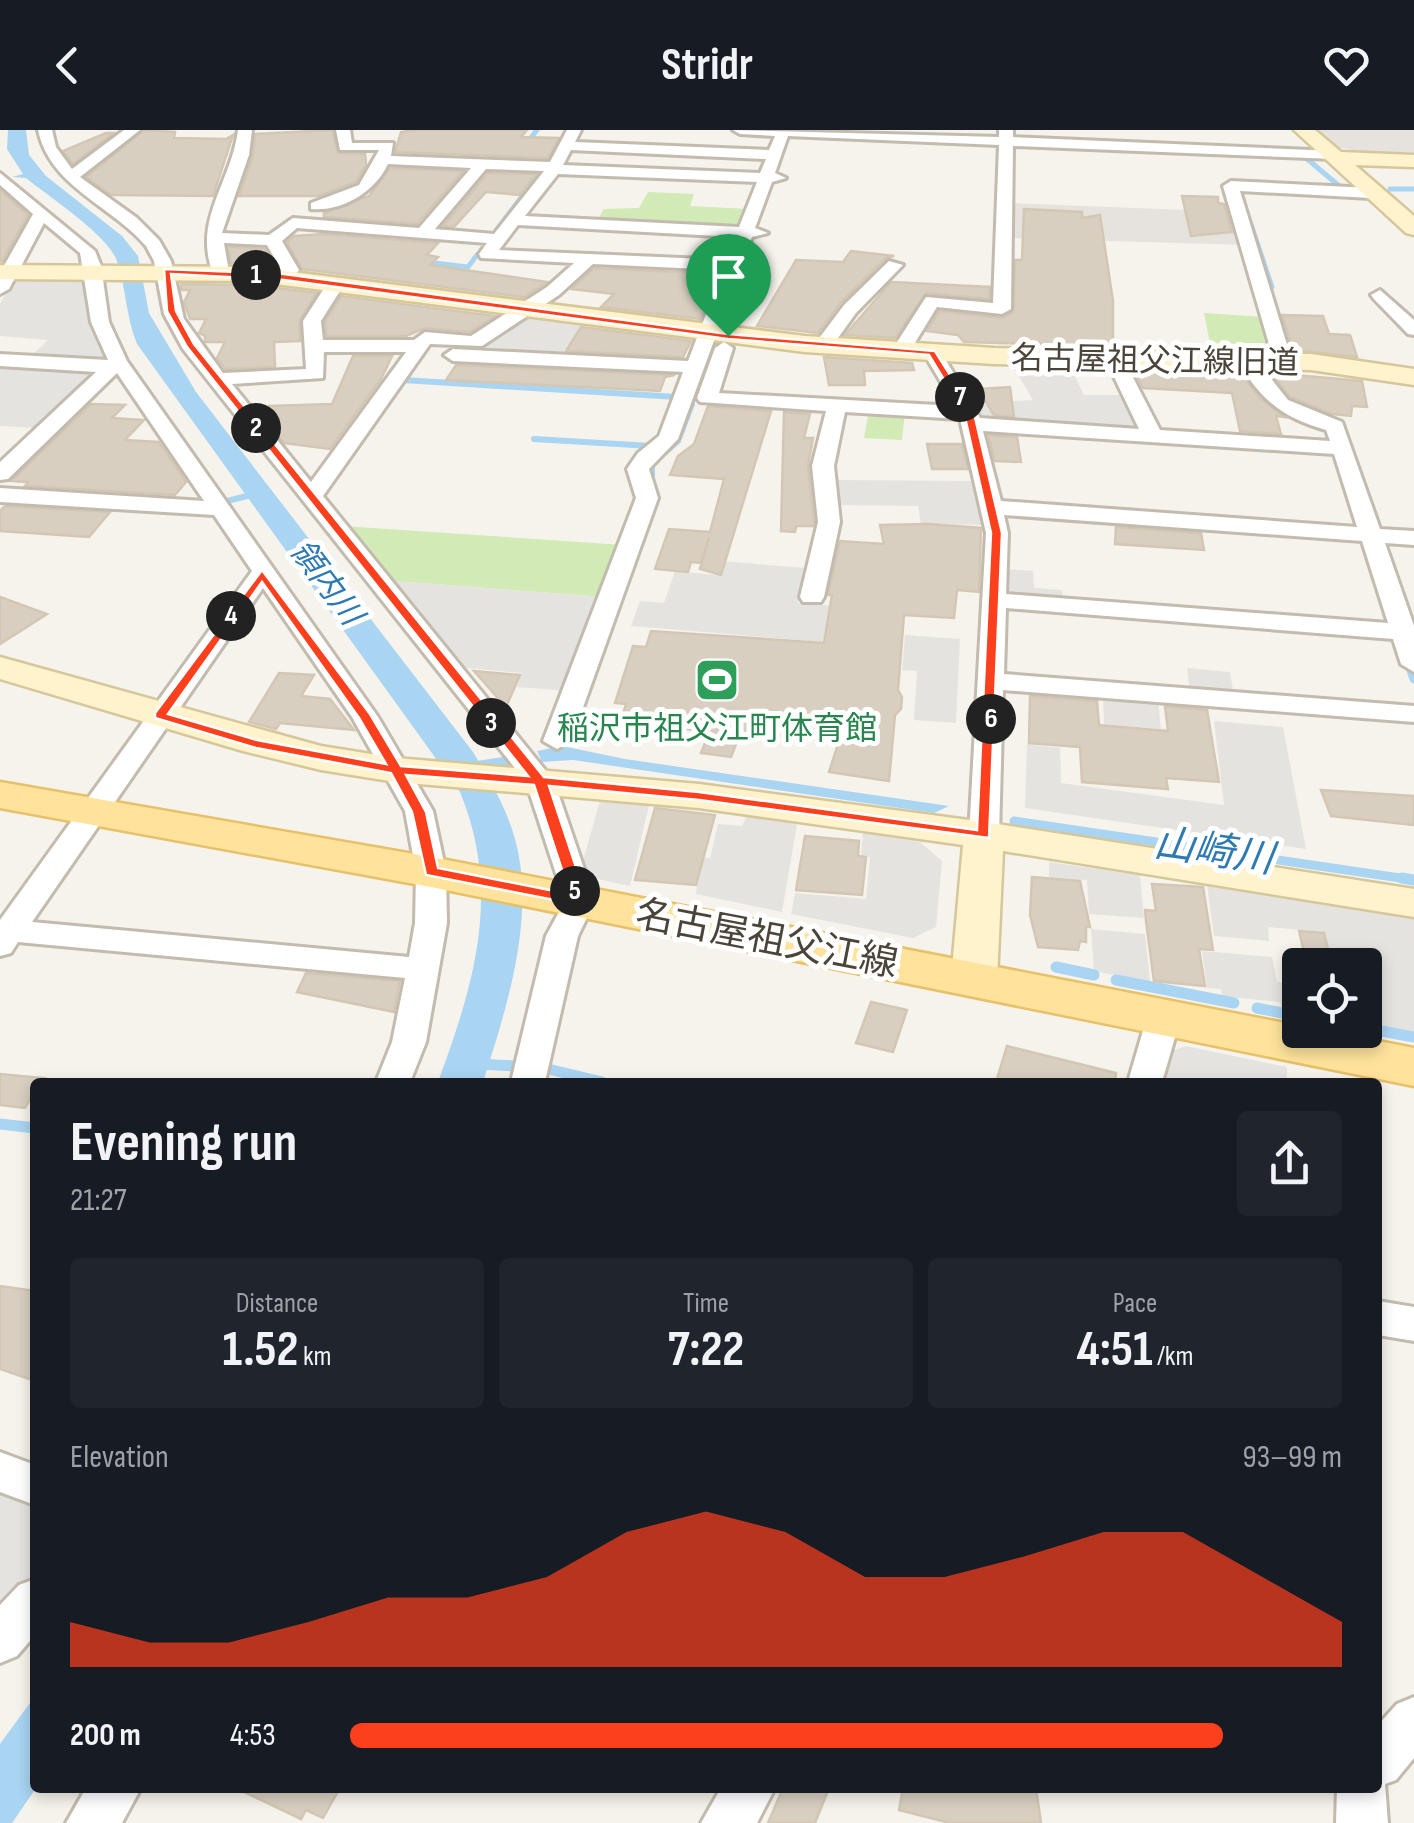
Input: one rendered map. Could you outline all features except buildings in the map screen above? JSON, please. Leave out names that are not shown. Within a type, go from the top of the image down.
[{"type":"main road","name":"名古屋祖父江線","points":[[0,795],[568,898],[1414,1066]]},
{"type":"street","points":[[45,130],[46,144],[56,162],[143,231],[162,254],[172,311],[190,345],[524,768],[568,898],[529,1078]]},
{"type":"street","points":[[72,176],[133,130]]},
{"type":"street","points":[[220,272],[215,219],[242,155],[244,130]]},
{"type":"street","points":[[216,238],[273,240],[318,206],[373,184],[388,146],[345,146],[343,130]]},
{"type":"street","points":[[740,130],[1006,136],[1414,162]]},
{"type":"street","points":[[1304,130],[1414,228]]},
{"type":"street","points":[[772,178],[774,155],[791,131]]},
{"type":"street","points":[[558,742],[580,744],[668,500],[659,476],[670,456],[688,443],[707,398],[752,233],[791,131]]},
{"type":"street","points":[[901,350],[932,302],[1002,309],[1006,136]]},
{"type":"street","points":[[732,265],[487,254],[554,168],[570,138],[774,155]]},
{"type":"street","points":[[384,160],[772,178]]},
{"type":"street","points":[[423,233],[430,214],[481,165]]},
{"type":"street","points":[[0,176],[87,251],[94,271],[100,322],[115,364],[404,770],[436,873],[425,969],[409,1042],[396,1078]]},
{"type":"street","points":[[1283,361],[1232,186],[1371,192]]},
{"type":"street","points":[[318,206],[370,210]]},
{"type":"street","points":[[3,277],[41,214]]},
{"type":"street","points":[[513,220],[752,233]]},
{"type":"street","points":[[293,223],[498,239]]},
{"type":"street","points":[[524,768],[558,742],[647,498],[638,470],[644,457],[668,439],[694,367],[726,323],[732,265],[752,233]]},
{"type":"street","points":[[273,240],[290,270],[284,277]]},
{"type":"street","points":[[311,498],[425,338],[476,342],[528,308],[589,259]]},
{"type":"street","points":[[824,345],[850,309],[896,265]]},
{"type":"street","name":"名古屋祖父江線旧道","points":[[3,277],[94,271],[220,272],[528,308],[726,323],[824,345],[932,352],[1283,361],[1413,376]]},
{"type":"street","points":[[218,379],[316,374],[312,321],[336,283]]},
{"type":"street","points":[[1380,294],[1414,330]]},
{"type":"street","points":[[314,346],[694,367]]},
{"type":"street","points":[[932,352],[970,418],[997,533],[974,979]]},
{"type":"street","points":[[1114,358],[1152,436]]},
{"type":"street","points":[[0,360],[115,364]]},
{"type":"street","points":[[1246,360],[1275,404],[1335,426],[1409,633],[1414,664]]},
{"type":"street","points":[[0,474],[115,364]]},
{"type":"street","points":[[707,398],[838,405],[1152,436],[1342,448]]},
{"type":"street","points":[[812,597],[828,522],[822,466],[838,405]]},
{"type":"street","points":[[0,495],[219,510]]},
{"type":"street","points":[[990,508],[1414,538]]},
{"type":"street","points":[[3,935],[262,574]]},
{"type":"street","points":[[996,600],[1409,633]]},
{"type":"street","points":[[0,668],[256,744],[404,770],[524,768],[1414,903]]},
{"type":"street","points":[[992,681],[1414,714]]},
{"type":"street","points":[[3,935],[425,969]]},
{"type":"street","points":[[1145,1078],[1164,1017]]},
{"type":"street","points":[[1382,1319],[1414,1324]]},
{"type":"street","points":[[0,1472],[30,1482]]},
{"type":"street","points":[[0,1640],[30,1607]]},
{"type":"street","points":[[1382,1757],[1414,1721]]},
{"type":"street","points":[[92,1823],[113,1793]]},
{"type":"street","points":[[1362,1793],[1362,1823]]},
{"type":"shaded area","points":[[1312,130],[1414,130],[1414,155],[1331,146]]},
{"type":"shaded area","points":[[1010,203],[1236,212],[1247,245],[1010,238]]},
{"type":"shaded area","points":[[86,275],[109,361],[29,358],[48,340],[0,336],[0,304],[14,277]]},
{"type":"shaded area","points":[[533,313],[587,321],[573,349],[565,349],[560,358],[476,354],[483,345]]},
{"type":"shaded area","points":[[1010,361],[1068,362],[1084,395],[1128,395],[1146,431],[980,421],[975,403],[1033,400]]},
{"type":"shaded area","points":[[0,365],[97,374],[39,428],[0,426]]},
{"type":"shaded area","points":[[830,480],[974,481],[984,525],[921,524],[918,506],[834,505]]},
{"type":"shaded area","points":[[721,561],[806,568],[798,603],[899,611],[835,643],[631,626],[640,601],[664,603],[675,571],[716,575]]},
{"type":"shaded area","points":[[1006,569],[1033,571],[1034,588],[1062,590],[1063,603],[1007,599]]},
{"type":"shaded area","points":[[393,581],[604,597],[569,691],[517,687],[522,673],[457,667]]},
{"type":"shaded area","points":[[905,635],[960,639],[956,723],[914,720],[917,671],[902,670]]},
{"type":"shaded area","points":[[1187,668],[1230,672],[1234,696],[1190,693]]},
{"type":"shaded area","points":[[1103,696],[1158,701],[1161,729],[1104,724]]},
{"type":"shaded area","points":[[1214,721],[1283,727],[1306,849],[1025,808],[1027,744],[1060,748],[1061,783],[1224,805]]},
{"type":"shaded area","points":[[601,797],[650,801],[630,886],[579,875]]},
{"type":"shaded area","points":[[747,816],[797,824],[782,912],[696,894],[697,886],[663,883],[670,855],[710,858],[718,824],[742,826]]},
{"type":"shaded area","points":[[863,833],[920,842],[942,861],[936,927],[913,938],[791,914],[795,893],[866,899],[870,857],[861,856]]},
{"type":"shaded area","points":[[1049,862],[1140,875],[1144,918],[1089,914],[1087,880],[1049,877]]},
{"type":"shaded area","points":[[1207,885],[1414,918],[1414,1032],[1382,1026],[1382,948],[1328,948],[1324,932],[1268,927],[1269,941],[1214,936]]},
{"type":"shaded area","points":[[1091,929],[1145,934],[1150,982],[1094,971]]},
{"type":"shaded area","points":[[1202,951],[1272,957],[1277,982],[1282,982],[1282,1010],[1280,1002],[1222,996],[1221,989],[1207,988]]},
{"type":"shaded area","points":[[1186,1046],[1287,1067],[1287,1078],[1159,1078],[1166,1053]]},
{"type":"shaded area","points":[[0,1485],[30,1505],[30,1582],[0,1616]]},
{"type":"green space","points":[[648,192],[694,194],[690,206],[749,209],[740,231],[595,224],[604,209],[639,208]]},
{"type":"green space","points":[[1204,313],[1265,317],[1275,352],[1231,354],[1224,344],[1210,343]]},
{"type":"green space","points":[[869,410],[905,412],[902,440],[864,438]]},
{"type":"green space","points":[[343,526],[624,545],[604,597],[393,581]]},
{"type":"water","name":"領内川","points":[[8,130],[26,130],[29,155],[46,176],[122,236],[138,256],[149,313],[196,392],[473,752],[501,802],[519,857],[522,913],[514,971],[484,1078],[439,1078],[472,974],[481,903],[473,830],[460,792],[137,344],[120,271],[111,251],[90,228],[26,178],[12,177],[23,174],[7,149]]},
{"type":"water","points":[[562,746],[625,759],[949,806],[934,813],[573,760],[542,762],[537,751]]},
{"type":"water","points":[[30,1703],[33,1793],[12,1823],[0,1823],[0,1744]]},
{"type":"waterway","points":[[510,165],[537,130]]},
{"type":"waterway","points":[[1306,158],[1344,190]]},
{"type":"waterway","points":[[531,185],[544,169],[534,169]]},
{"type":"waterway","points":[[1390,189],[1414,189]]},
{"type":"waterway","points":[[492,236],[523,195]]},
{"type":"waterway","points":[[1242,198],[1272,287]]},
{"type":"waterway","points":[[754,232],[765,199]]},
{"type":"waterway","points":[[723,320],[753,235]]},
{"type":"waterway","points":[[434,263],[468,267],[477,255]]},
{"type":"waterway","points":[[719,331],[724,317]]},
{"type":"waterway","points":[[693,400],[715,340]]},
{"type":"waterway","points":[[403,380],[677,397]]},
{"type":"waterway","points":[[652,483],[652,464],[678,441],[692,404]]},
{"type":"waterway","points":[[534,439],[651,446]]},
{"type":"waterway","points":[[227,501],[255,494]]},
{"type":"waterway","points":[[1407,658],[1414,679]]},
{"type":"waterway","name":"山崎川","points":[[468,767],[512,760]]},
{"type":"waterway","name":"山崎川","points":[[1014,821],[1414,880],[1402,878]]},
{"type":"waterway","points":[[1056,967],[1094,975]]},
{"type":"waterway","points":[[1116,980],[1234,1003]]},
{"type":"waterway","points":[[1257,1008],[1282,1013]]},
{"type":"waterway","points":[[1382,1031],[1414,1037]]},
{"type":"waterway","points":[[477,1064],[516,1066]]},
{"type":"waterway","points":[[544,1068],[585,1078]]},
{"type":"waterway","points":[[0,1124],[30,1127]]},
{"type":"place","name":"稲沢市祖父江町体育館","points":[[717,680]]},
{"type":"route","points":[[728,336],[284,277],[167,271],[172,311],[190,345],[540,781],[396,770],[365,717],[262,574],[160,716],[256,744],[396,770],[419,812],[431,872],[580,900],[567,872],[540,781],[699,796],[984,835],[997,533],[969,413],[932,352],[728,336]]}]
